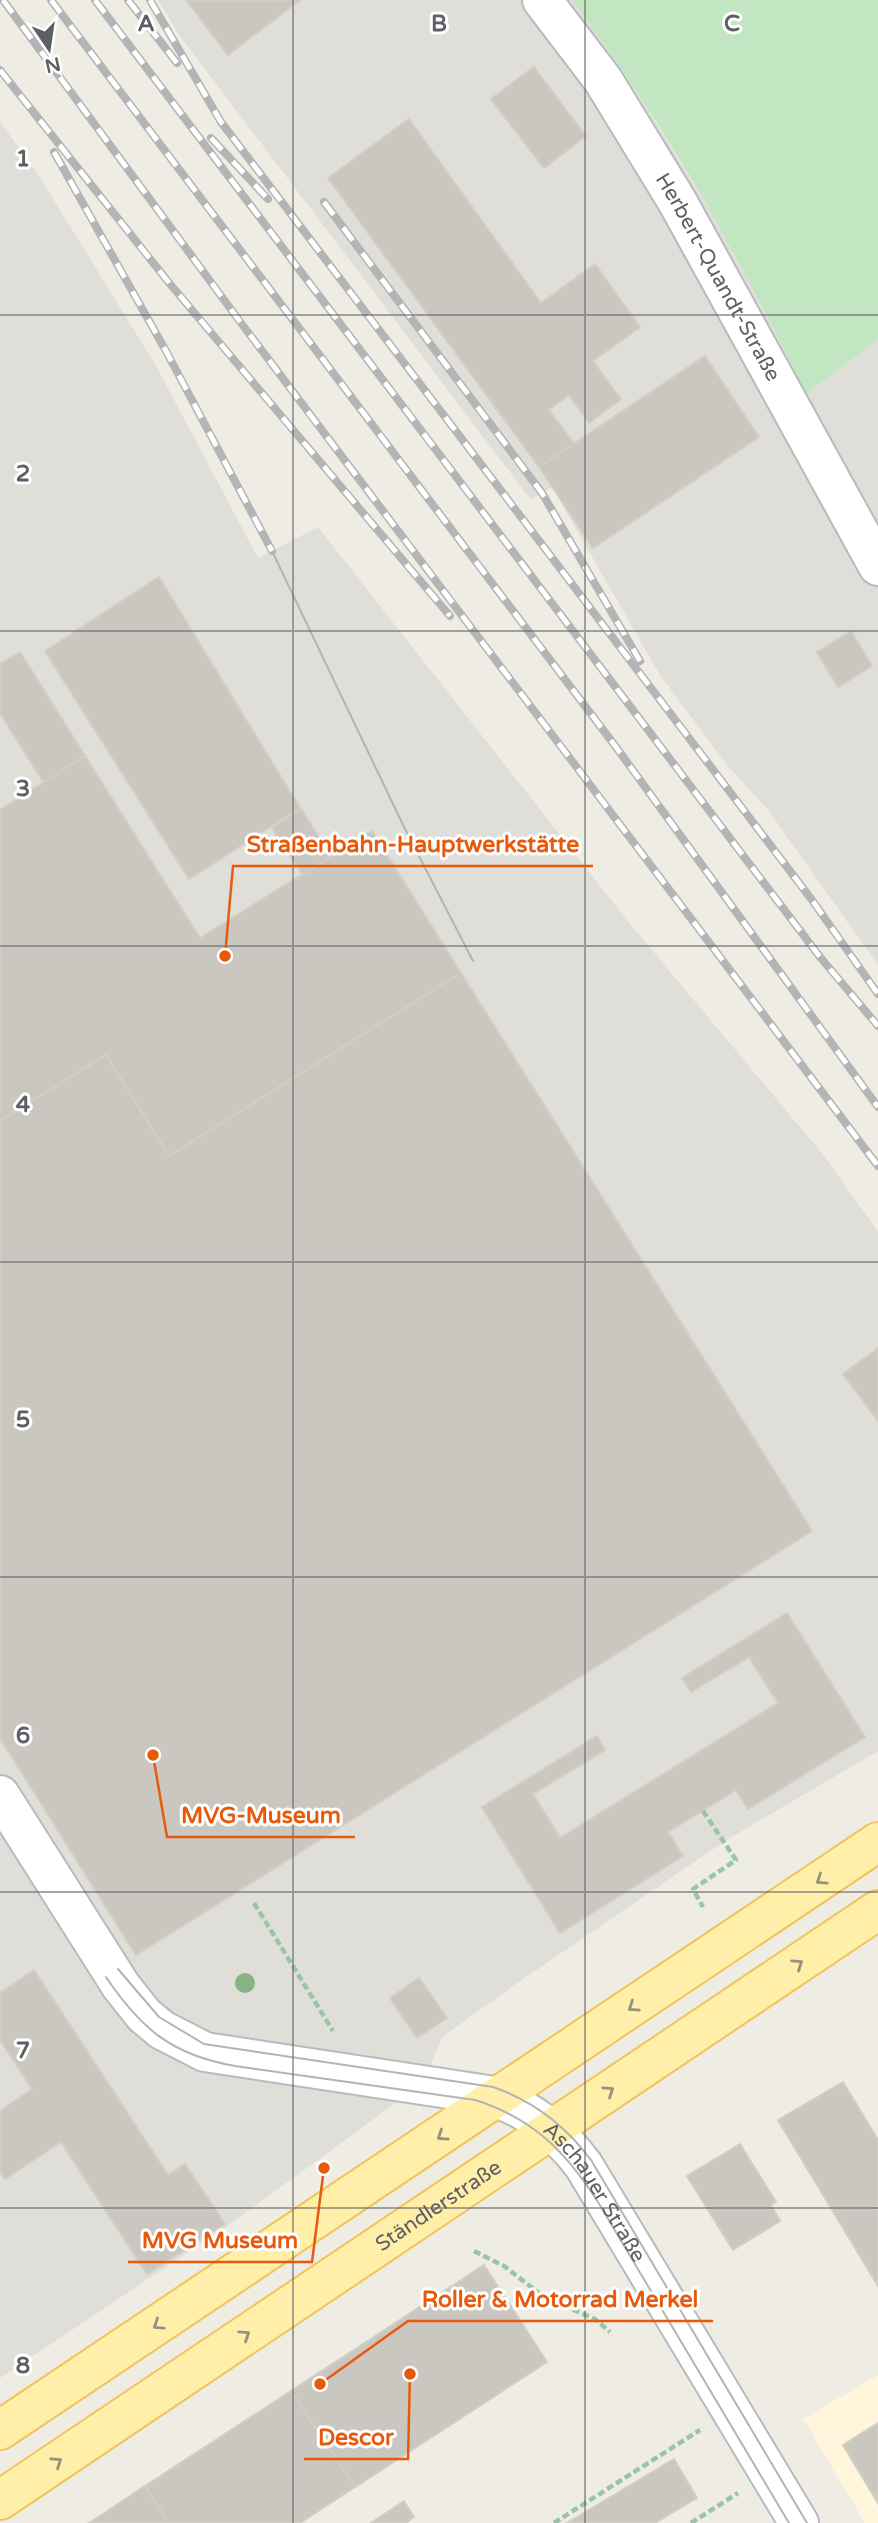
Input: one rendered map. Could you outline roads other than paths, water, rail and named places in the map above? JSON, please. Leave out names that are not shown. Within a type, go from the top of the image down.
[{"type":"main road","points":[[0,2430],[878,1842]]},
{"type":"main road","name":"Ständlerstraße","points":[[0,2500],[878,1910]]},
{"type":"street","name":"Herbert-Quandt-Straße","points":[[542,0],[603,80],[677,201],[878,566]]},
{"type":"street","name":"Aschauer Straße","points":[[0,1795],[121,1986],[144,2015],[183,2043],[216,2055],[499,2098],[515,2104],[552,2129],[584,2166],[799,2523]]},
{"type":"tram line","points":[[272,551],[404,827],[473,961]]},
{"type":"tram line","points":[[118,1969],[159,2017],[204,2044],[493,2087],[522,2099],[548,2116],[591,2160],[807,2523]]},
{"type":"tram line","points":[[106,1977],[146,2025],[160,2037],[193,2055],[235,2066],[475,2100],[514,2116],[531,2127],[560,2152],[598,2202],[789,2523]]},
{"type":"railway","points":[[3,0],[244,327],[878,1166]]},
{"type":"railway","points":[[51,0],[616,747],[878,1107]]},
{"type":"railway","points":[[95,0],[820,957],[878,1026]]},
{"type":"railway","points":[[128,0],[177,63]]},
{"type":"railway","points":[[150,0],[221,122],[812,900],[878,994]]},
{"type":"railway","points":[[0,70],[170,284],[450,616]]},
{"type":"railway","points":[[211,138],[268,199]]},
{"type":"railway","points":[[54,152],[166,351],[272,551]]},
{"type":"railway","points":[[324,202],[542,493],[640,661]]},
{"type":"place","name":"Straßenbahn-Hauptwerkstätte","points":[[225,956]]},
{"type":"place","name":"MVG-Museum","points":[[153,1755]]},
{"type":"place","name":"MVG Museum","points":[[324,2168]]},
{"type":"place","name":"Descor","points":[[410,2374]]},
{"type":"place","name":"Roller & Motorrad Merkel","points":[[320,2384]]}]
